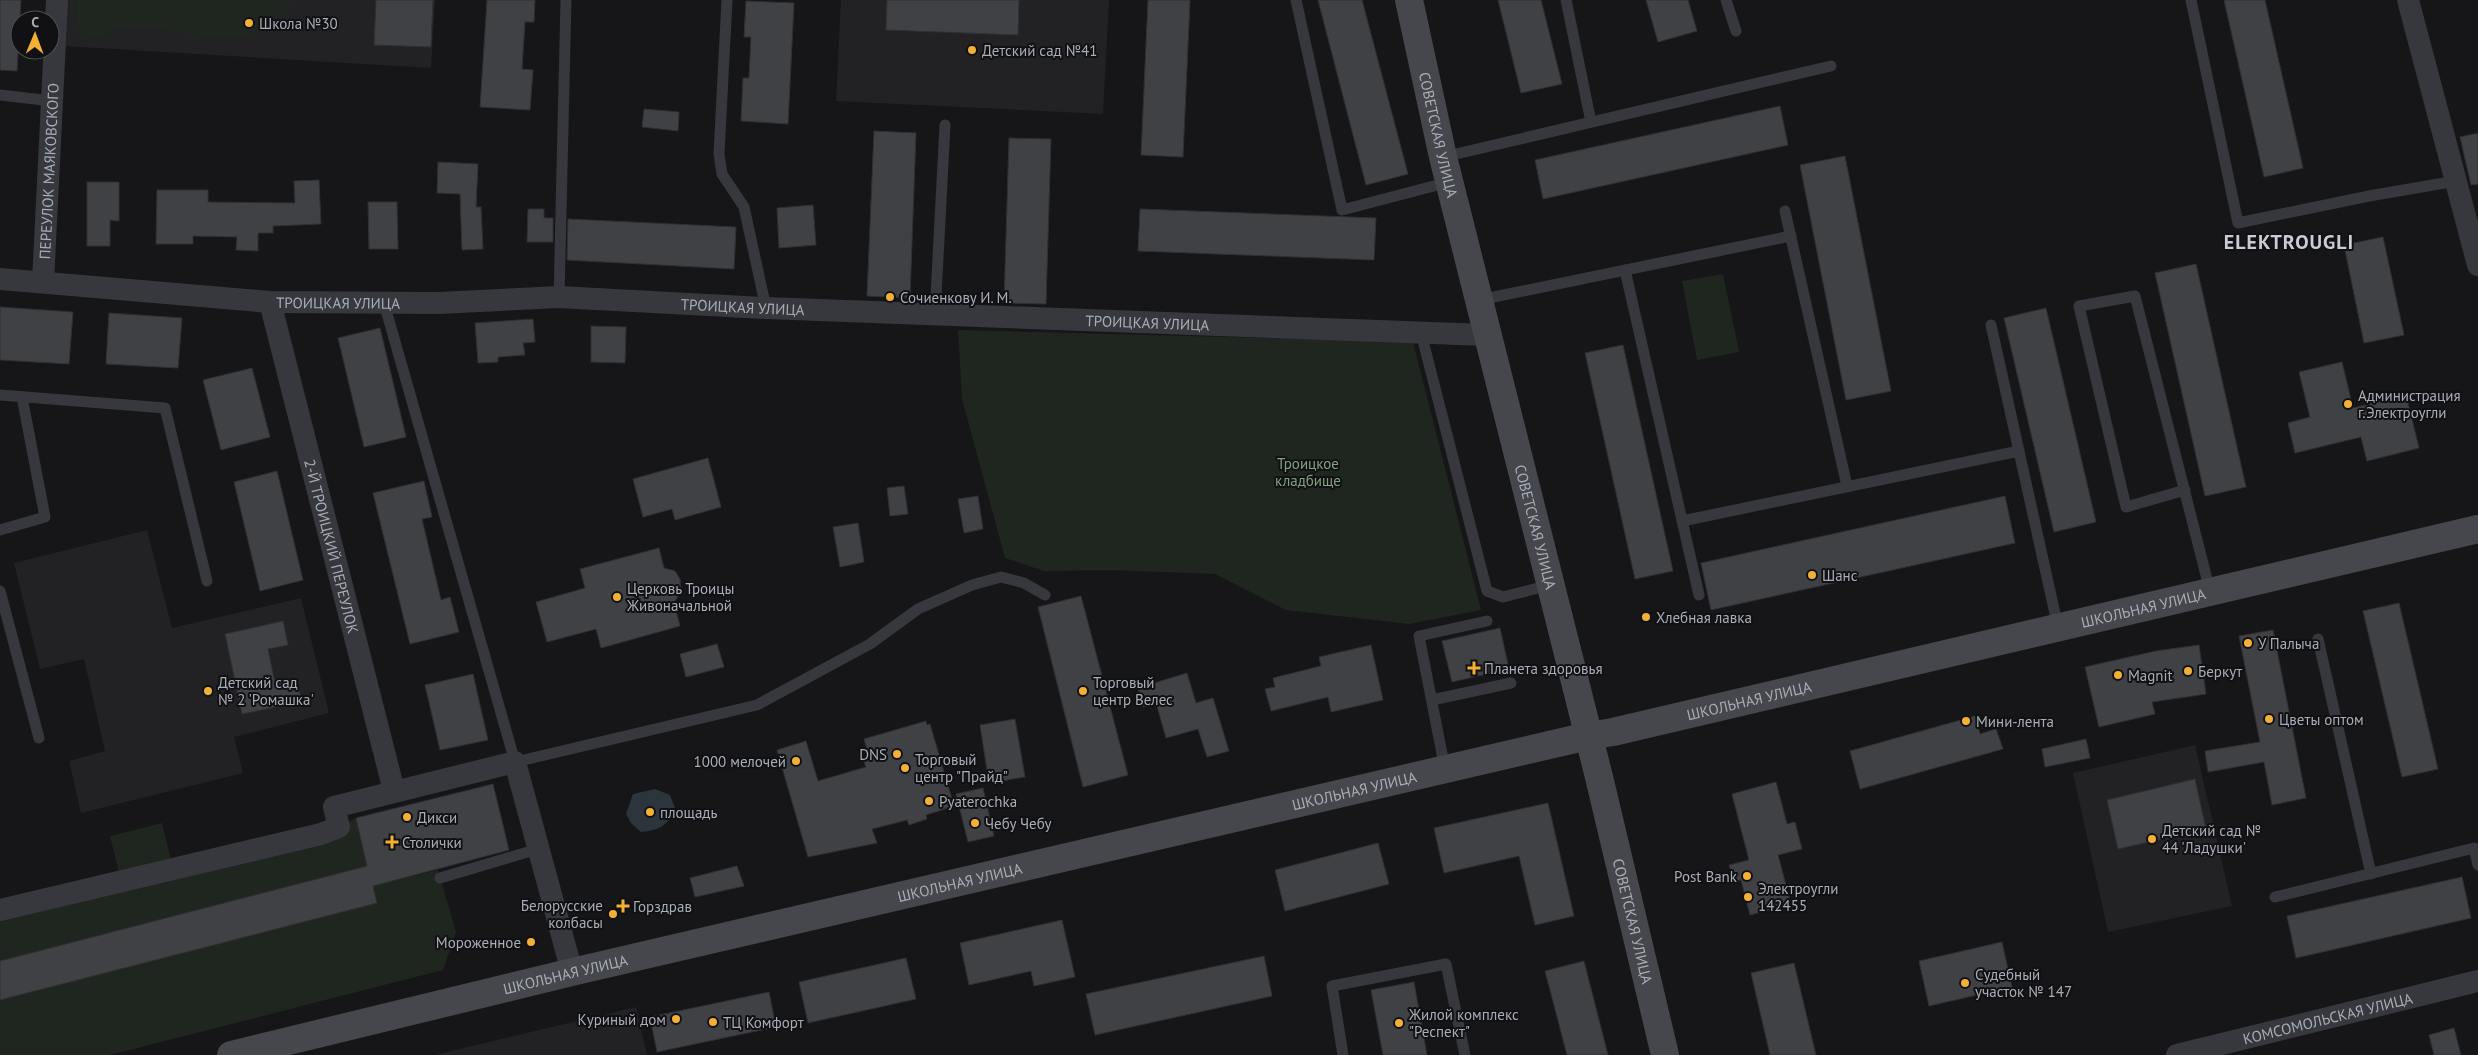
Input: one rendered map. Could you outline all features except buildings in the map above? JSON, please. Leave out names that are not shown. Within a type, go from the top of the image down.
[{"type":"main road","name":"СОВЕТСКАЯ УЛИЦА","points":[[1409,0],[1446,170],[1486,335],[1588,736],[1665,1055]]},
{"type":"main road","name":"ШКОЛЬНАЯ УЛИЦА","points":[[231,1055],[572,972],[1588,736],[1632,728],[2478,529]]},
{"type":"street","name":"ПЕРЕУЛОК МАЯКОВСКОГО","points":[[43,282],[57,0]]},
{"type":"street","points":[[2408,0],[2478,265]]},
{"type":"street","name":"ТРОИЦКАЯ УЛИЦА","points":[[0,279],[270,302],[439,304],[559,297],[935,315],[1486,335]]},
{"type":"street","name":"2-Й ТРОИЦКИЙ ПЕРЕУЛОК","points":[[270,302],[394,791]]},
{"type":"street","points":[[0,910],[321,834],[339,828],[334,807],[515,762],[572,972]]},
{"type":"street","name":"КОМСОМОЛЬСКАЯ УЛИЦА","points":[[2177,1055],[2478,981]]},
{"type":"lane","points":[[559,297],[566,0]]},
{"type":"lane","points":[[727,0],[719,154],[722,174],[744,207],[766,308]]},
{"type":"lane","points":[[1296,0],[1342,210],[1446,170],[1591,122],[1831,66]]},
{"type":"lane","points":[[1566,0],[1591,122]]},
{"type":"lane","points":[[1726,0],[1736,31]]},
{"type":"lane","points":[[2191,0],[2238,223],[2369,196],[2456,181]]},
{"type":"lane","points":[[0,95],[52,101]]},
{"type":"lane","points":[[935,315],[945,125]]},
{"type":"lane","points":[[1785,210],[1846,486]]},
{"type":"lane","points":[[1478,301],[1791,236]]},
{"type":"lane","points":[[1625,270],[1699,595]]},
{"type":"lane","points":[[2185,490],[2126,507],[2079,306],[2135,296],[2185,490],[2210,591]]},
{"type":"lane","points":[[384,303],[515,762],[758,705],[870,644],[918,609],[972,585],[1001,577],[1024,583],[1045,595]]},
{"type":"lane","points":[[1991,325],[2058,627]]},
{"type":"lane","points":[[1421,333],[1487,591],[1503,597],[1550,585]]},
{"type":"lane","points":[[0,395],[165,408],[208,581]]},
{"type":"lane","points":[[0,530],[45,517],[22,397]]},
{"type":"lane","points":[[1682,521],[2019,451]]},
{"type":"lane","points":[[0,591],[39,738]]},
{"type":"lane","points":[[1445,770],[1419,636],[1487,621]]},
{"type":"lane","points":[[2318,638],[2371,874]]},
{"type":"lane","points":[[1432,700],[1511,683]]},
{"type":"lane","points":[[2275,897],[2474,848],[2478,865]]},
{"type":"lane","points":[[440,878],[538,849]]},
{"type":"lane","points":[[1343,1055],[1332,986],[1446,964],[1465,1055]]},
{"type":"shaded area","name":"Школа №30","points":[[67,0],[435,0],[431,68],[63,46]]},
{"type":"shaded area","name":"Детский сад №41","points":[[841,0],[1109,0],[1103,114],[836,101]]},
{"type":"shaded area","name":"Детский сад № 2 'Ромашка'","points":[[147,530],[172,628],[301,598],[329,713],[234,737],[243,773],[81,813],[69,761],[105,751],[84,659],[40,669],[14,563]]},
{"type":"shaded area","name":"Детский сад № 44 'Ладушки'","points":[[2195,745],[2232,906],[2108,932],[2073,773]]},
{"type":"shaded area","points":[[655,789],[670,795],[675,808],[669,819],[662,826],[641,832],[631,823],[626,814],[633,794]]},
{"type":"shaded area","points":[[636,1007],[647,1055],[434,1055]]},
{"type":"green space","points":[[75,0],[293,0],[276,19],[258,31],[240,37],[220,37],[156,30],[117,29],[98,39],[82,35],[74,18]]},
{"type":"green space","points":[[1723,274],[1739,352],[1697,360],[1682,281]]},
{"type":"green space","name":"Троицкое кладбище","points":[[958,330],[1413,342],[1481,610],[1409,624],[1286,610],[1215,574],[1112,570],[1044,571],[1005,558],[962,399]]},
{"type":"green space","points":[[356,818],[367,866],[0,961],[0,910],[121,881],[110,836],[162,823],[173,868],[339,827]]},
{"type":"green space","points":[[438,870],[456,932],[443,970],[110,1055],[0,1055],[0,1000],[373,886]]},
{"type":"place","name":"Школа №30","points":[[249,23]]},
{"type":"place","name":"Детский сад №41","points":[[972,50]]},
{"type":"place","name":"Сочиенкову И. М.","points":[[890,297]]},
{"type":"place","name":"Администрация г.Электроугли","points":[[2348,404]]},
{"type":"place","name":"Шанс","points":[[1812,575]]},
{"type":"place","name":"Церковь Троицы Живоначальной","points":[[617,597]]},
{"type":"place","name":"Хлебная лавка","points":[[1646,617]]},
{"type":"place","name":"У Палыча","points":[[2248,643]]},
{"type":"place","name":"Планета здоровья","points":[[1474,668]]},
{"type":"place","name":"Беркут","points":[[2188,671]]},
{"type":"place","name":"Magnit","points":[[2118,675]]},
{"type":"place","name":"Детский сад № 2 'Ромашка'","points":[[208,691]]},
{"type":"place","name":"Торговый центр Велес","points":[[1083,691]]},
{"type":"place","name":"Цветы оптом","points":[[2269,719]]},
{"type":"place","name":"Мини-лента","points":[[1966,721]]},
{"type":"place","name":"DNS","points":[[897,754]]},
{"type":"place","name":"1000 мелочей","points":[[796,761]]},
{"type":"place","name":"Торговый центр \"Прайд\"","points":[[905,768]]},
{"type":"place","name":"Pyaterochka","points":[[929,801]]},
{"type":"place","name":"площадь","points":[[650,812]]},
{"type":"place","name":"Дикси","points":[[407,817]]},
{"type":"place","name":"Чебу Чебу","points":[[975,823]]},
{"type":"place","name":"Детский сад № 44 'Ладушки'","points":[[2152,839]]},
{"type":"place","name":"Столички","points":[[392,842]]},
{"type":"place","name":"Post Bank","points":[[1747,876]]},
{"type":"place","name":"Электроугли 142455","points":[[1748,897]]},
{"type":"place","name":"Горздрав","points":[[623,906]]},
{"type":"place","name":"Белорусские колбасы","points":[[613,914]]},
{"type":"place","name":"Мороженное","points":[[531,942]]},
{"type":"place","name":"Судебный участок № 147","points":[[1965,983]]},
{"type":"place","name":"Куриный дом","points":[[676,1019]]},
{"type":"place","name":"ТЦ Комфорт","points":[[713,1022]]},
{"type":"place","name":"Жилой комплекс \"Респект\"","points":[[1399,1023]]},
{"type":"district","name":"ELEKTROUGLI","points":[[2289,242]]}]
